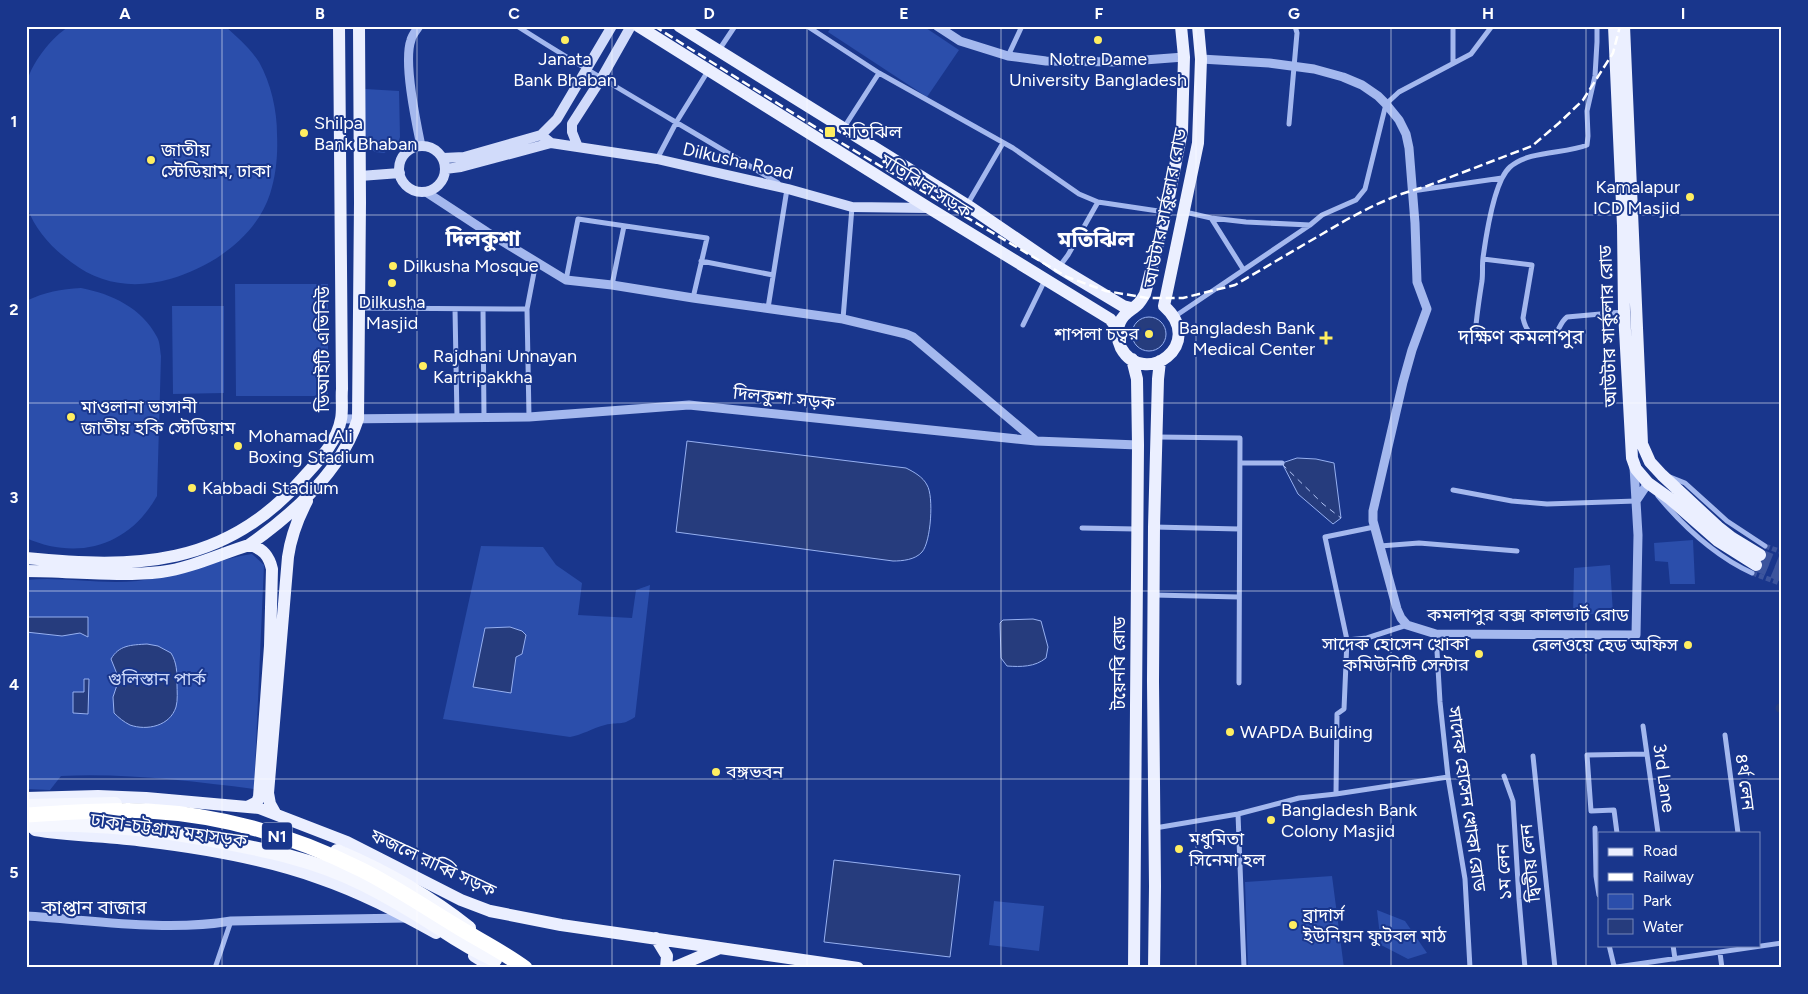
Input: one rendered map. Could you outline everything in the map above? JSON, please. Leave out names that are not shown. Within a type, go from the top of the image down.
[{"type":"highway","points":[[26,806],[95,804],[166,805],[223,814],[258,823],[322,844],[385,872],[440,906],[499,962]]},
{"type":"highway","name":"N1","points":[[26,815],[148,811],[204,817],[263,831],[361,869],[412,898],[499,962],[524,968]]},
{"type":"highway","name":"N1","points":[[26,819],[161,819],[257,836],[304,851],[336,864],[400,895],[499,962]]},
{"type":"highway","points":[[26,827],[49,824],[147,829],[232,843],[290,856],[334,871],[363,884],[398,903],[474,951],[499,962]]},
{"type":"main road","name":"ডিআইটি এভিনিউ","points":[[26,558],[116,563],[151,561],[188,553],[217,543],[264,516],[284,499],[323,455],[334,438],[341,419],[338,26]]},
{"type":"main road","name":"ডিআইটি এভিনিউ","points":[[26,571],[123,574],[161,572],[249,545],[268,531],[312,492],[346,446],[353,434],[358,419],[359,26]]},
{"type":"main road","points":[[443,158],[464,156],[541,135],[557,119],[612,26]]},
{"type":"main road","points":[[578,147],[572,132],[572,124],[631,26]]},
{"type":"main road","name":"মতিঝিল সড়ক","points":[[638,26],[1110,319],[1118,329]]},
{"type":"main road","name":"মতিঝিল সড়ক","points":[[679,26],[967,205],[1058,267],[1123,306],[1135,306]]},
{"type":"main road","name":"আউটার সার্কুলার রোড","points":[[1135,306],[1145,294],[1166,212],[1182,131],[1184,57],[1181,26]]},
{"type":"main road","name":"আউটার সার্কুলার রোড","points":[[1174,317],[1164,306],[1198,142],[1201,60],[1198,26]]},
{"type":"main road","name":"আউটার সার্কুলার রোড","points":[[1614,26],[1623,226],[1624,312],[1630,440],[1634,464],[1648,482],[1669,498],[1718,542],[1758,560],[1662,475],[1647,456],[1642,444],[1624,26]]},
{"type":"main road","points":[[541,135],[551,144]]},
{"type":"main road","points":[[446,169],[461,167],[551,144]]},
{"type":"main road","name":"Dilkusha Road","points":[[551,144],[656,159],[788,189],[852,207],[929,208]]},
{"type":"main road","points":[[421,146],[434,149],[443,158],[446,169],[445,176],[438,186],[426,192],[412,190],[402,180],[400,173],[400,165],[407,152],[421,146]]},
{"type":"main road","points":[[339,176],[400,173]]},
{"type":"main road","points":[[340,204],[360,203]]},
{"type":"main road","points":[[1135,306],[1124,314],[1118,329],[1120,347],[1132,359],[1160,367]]},
{"type":"main road","points":[[1135,372],[1160,367],[1172,352],[1177,344],[1179,335],[1174,317]]},
{"type":"main road","name":"টয়েনবি রোড","points":[[1132,359],[1137,379],[1138,445],[1134,968]]},
{"type":"main road","name":"টয়েনবি রোড","points":[[1154,968],[1154,526],[1160,367]]},
{"type":"main road","points":[[334,438],[346,446]]},
{"type":"main road","points":[[1648,482],[1662,475]]},
{"type":"main road","points":[[275,813],[270,804],[268,793],[288,557],[290,540],[296,521],[312,492]]},
{"type":"main road","points":[[247,807],[257,802],[260,792],[270,646],[272,568],[270,559],[263,551],[249,545]]},
{"type":"main road","name":"ফজলে রাব্বি সড়ক","points":[[26,798],[108,797],[216,803],[259,808],[347,842],[461,900],[490,911],[535,921],[858,968]]},
{"type":"main road","name":"ঢাকা-চট্টগ্রাম মহাসড়ক","points":[[26,827],[181,846],[271,864],[326,880],[366,897],[459,946],[499,962]]},
{"type":"main road","points":[[656,938],[667,956],[666,968]]},
{"type":"main road","points":[[674,968],[722,947]]},
{"type":"street","points":[[419,26],[410,41],[408,58],[412,104],[421,146]]},
{"type":"street","points":[[517,26],[587,70],[677,121],[788,189],[768,308]]},
{"type":"street","points":[[719,50],[735,26]]},
{"type":"street","points":[[807,26],[879,72],[1003,143],[1079,194],[1098,202],[1166,212]]},
{"type":"street","points":[[937,26],[960,41],[1008,56],[1046,61],[1118,62],[1184,57]]},
{"type":"street","points":[[1008,56],[1022,26]]},
{"type":"street","points":[[1289,124],[1297,33],[1295,26]]},
{"type":"street","points":[[1453,26],[1453,64]]},
{"type":"street","points":[[1174,317],[1322,215],[1356,200],[1362,195],[1386,104],[1399,92],[1471,54],[1492,26]]},
{"type":"street","points":[[1475,338],[1483,259],[1490,218],[1502,178],[1511,166],[1528,158],[1554,151],[1579,149],[1587,146],[1587,111],[1595,76],[1596,26]]},
{"type":"street","name":"কমলাপুর বক্স কালভার্ট রোড","points":[[1201,60],[1268,63],[1314,69],[1343,77],[1362,85],[1378,96],[1399,120],[1406,134],[1409,148],[1415,223],[1417,282],[1427,309],[1412,350],[1373,511],[1374,526],[1397,610],[1407,625],[1436,634],[1636,635],[1638,535],[1636,501]]},
{"type":"street","points":[[656,159],[708,71]]},
{"type":"street","points":[[843,129],[879,72]]},
{"type":"street","points":[[967,205],[1003,143]]},
{"type":"street","points":[[1412,191],[1502,178]]},
{"type":"street","points":[[426,192],[566,280],[612,284],[693,298],[843,319],[913,337],[1036,441]]},
{"type":"street","points":[[1058,267],[1068,255],[1098,202]]},
{"type":"street","points":[[843,319],[852,207]]},
{"type":"street","points":[[1184,212],[1246,222],[1310,225]]},
{"type":"street","points":[[1212,218],[1243,269]]},
{"type":"street","points":[[566,280],[578,219],[707,238],[693,298]]},
{"type":"street","points":[[612,284],[624,226]]},
{"type":"street","points":[[1483,259],[1532,265],[1523,318],[1525,327],[1531,334],[1549,339],[1556,336],[1562,321],[1567,318],[1624,312]]},
{"type":"street","points":[[701,261],[773,275]]},
{"type":"street","points":[[529,417],[527,309],[536,262]]},
{"type":"street","points":[[1023,326],[1045,279]]},
{"type":"street","points":[[359,308],[527,309]]},
{"type":"street","points":[[455,309],[458,418]]},
{"type":"street","points":[[483,309],[484,418]]},
{"type":"street","name":"দিলকুশা সড়ক","points":[[341,419],[529,417],[689,405],[1036,441],[1138,445]]},
{"type":"street","points":[[1156,437],[1240,438],[1238,683]]},
{"type":"street","points":[[1240,463],[1282,463]]},
{"type":"street","points":[[1634,464],[1636,501]]},
{"type":"street","points":[[1636,501],[1648,482]]},
{"type":"street","points":[[1453,490],[1512,501],[1547,504],[1636,501]]},
{"type":"street","points":[[1154,526],[1239,529]]},
{"type":"street","points":[[1336,794],[1337,714],[1344,709],[1347,640],[1325,536],[1374,526]]},
{"type":"street","points":[[1082,528],[1137,529]]},
{"type":"street","points":[[1379,546],[1419,543],[1517,551]]},
{"type":"street","points":[[1154,596],[1239,597]]},
{"type":"street","points":[[1347,640],[1366,638],[1407,625]]},
{"type":"street","name":"সাদেক হোসেন খোকা রোড","points":[[1436,634],[1440,702],[1448,777],[1465,879],[1470,968]]},
{"type":"street","name":"3rd Lane","points":[[1643,726],[1658,832]]},
{"type":"street","name":"৪র্থ লেন","points":[[1725,735],[1738,832]]},
{"type":"street","points":[[1617,832],[1614,810],[1591,811],[1586,755],[1647,754]]},
{"type":"street","name":"দ্বিতীয় লেন","points":[[1533,756],[1555,968]]},
{"type":"street","name":"১ম লেন","points":[[1504,776],[1513,801],[1525,968]]},
{"type":"street","points":[[1155,828],[1238,814],[1299,798],[1448,777]]},
{"type":"street","points":[[1238,814],[1244,968]]},
{"type":"street","points":[[1595,828],[1598,882]]},
{"type":"street","points":[[26,916],[147,925],[208,925],[231,921],[408,918]]},
{"type":"street","points":[[215,968],[231,921]]},
{"type":"street","points":[[1760,945],[1782,943]]},
{"type":"street","points":[[1609,946],[1612,967],[1655,965],[1675,959],[1720,953],[1752,946]]},
{"type":"street","points":[[1673,946],[1675,959]]},
{"type":"street","points":[[1720,953],[1722,968]]},
{"type":"green space","name":"জাতীয় স্টেডিয়াম, ঢাকা","points":[[70,26],[225,26],[247,47],[259,62],[270,88],[276,116],[277,150],[274,180],[263,210],[254,224],[230,248],[201,267],[170,279],[144,284],[119,283],[106,280],[82,270],[57,251],[39,231],[30,215],[25,194],[26,86],[36,61],[42,52]]},
{"type":"green space","points":[[832,26],[923,26],[959,50],[927,97],[828,32]]},
{"type":"green space","points":[[365,89],[399,91],[400,137],[395,147],[384,153],[375,152],[365,145]]},
{"type":"green space","points":[[235,284],[328,284],[328,396],[236,396]]},
{"type":"green space","points":[[81,288],[115,298],[135,310],[151,327],[158,339],[161,356],[157,496],[132,527],[117,537],[83,548],[64,548],[45,545],[26,538],[26,301],[40,295]]},
{"type":"green space","points":[[172,306],[224,306],[224,393],[173,394]]},
{"type":"green space","points":[[1693,540],[1695,584],[1670,584],[1668,562],[1655,561],[1654,543]]},
{"type":"green space","points":[[481,546],[543,547],[556,565],[582,583],[578,615],[632,618],[636,590],[650,585],[635,717],[623,723],[605,725],[570,737],[443,719]]},
{"type":"green space","name":"গুলিস্তান পার্ক","points":[[252,554],[264,565],[254,789],[158,778],[85,775],[61,776],[50,790],[26,789],[26,580],[137,581],[181,573],[231,558]]},
{"type":"green space","points":[[1610,565],[1613,613],[1573,615],[1574,568]]},
{"type":"green space","name":"ব্রাদার্স ইউনিয়ন ফুটবল মাঠ","points":[[1332,876],[1344,968],[1248,968],[1245,882]]},
{"type":"green space","points":[[994,901],[1044,906],[1039,951],[989,945]]},
{"type":"green space","points":[[1377,910],[1405,921],[1427,953],[1408,959],[1381,945]]},
{"type":"water","name":"শাপলা চত্বর","points":[[1149,317],[1156,318],[1161,322],[1165,327],[1165,341],[1161,346],[1156,350],[1149,351],[1142,350],[1137,346],[1133,341],[1132,334],[1133,327],[1137,322],[1142,318]]},
{"type":"water","points":[[687,441],[906,468],[923,480],[929,491],[931,519],[925,547],[916,557],[893,561],[676,532]]},
{"type":"water","points":[[1297,458],[1316,459],[1334,463],[1341,518],[1333,524],[1298,494],[1282,463]]},
{"type":"water","points":[[26,617],[88,617],[88,637],[80,633],[62,636],[26,632]]},
{"type":"water","points":[[1033,619],[1041,621],[1048,647],[1046,658],[1033,665],[1007,666],[1001,658],[1000,623],[1003,620]]},
{"type":"water","points":[[510,627],[522,631],[526,635],[522,654],[516,657],[511,693],[473,687],[485,628]]},
{"type":"water","points":[[147,644],[158,646],[171,653],[177,676],[176,707],[169,719],[163,723],[150,727],[137,727],[130,725],[114,713],[113,697],[119,679],[111,659],[122,648],[131,645]]},
{"type":"water","points":[[84,679],[89,679],[88,714],[73,713],[73,692],[84,692]]},
{"type":"water","points":[[834,860],[960,875],[950,957],[824,942]]},
{"type":"ferry route","points":[[1282,464],[1323,504],[1341,518]]},
{"type":"tunnel","points":[[1765,546],[1782,552]]},
{"type":"tunnel","points":[[1760,555],[1782,564]]},
{"type":"tunnel","points":[[1756,565],[1782,576]]},
{"type":"tunnel","points":[[1752,573],[1782,584]]},
{"type":"railway","points":[[654,26],[828,135],[1067,277],[1106,291],[1147,298],[1183,298],[1235,285],[1373,206],[1532,146],[1583,100],[1613,53],[1620,26]]},
{"type":"place","name":"Janata Bank Bhaban","points":[[565,40]]},
{"type":"place","name":"Notre Dame University Bangladesh","points":[[1098,40]]},
{"type":"place","name":"মতিঝিল","points":[[830,132]]},
{"type":"place","name":"Shilpa Bank Bhaban","points":[[304,133]]},
{"type":"place","name":"জাতীয় স্টেডিয়াম, ঢাকা","points":[[151,160]]},
{"type":"place","name":"Kamalapur ICD Masjid","points":[[1690,197]]},
{"type":"place","name":"Dilkusha Mosque","points":[[393,266]]},
{"type":"place","name":"Dilkusha Masjid","points":[[392,283]]},
{"type":"place","name":"শাপলা চত্বর","points":[[1149,334]]},
{"type":"place","name":"Bangladesh Bank Medical Center","points":[[1326,338]]},
{"type":"place","name":"Rajdhani Unnayan Kartripakkha","points":[[423,366]]},
{"type":"place","name":"মাওলানা ভাসানী জাতীয় হকি স্টেডিয়াম","points":[[71,417]]},
{"type":"place","name":"Mohamad Ali Boxing Stadium","points":[[238,446]]},
{"type":"place","name":"Kabbadi Stadium","points":[[192,488]]},
{"type":"place","name":"রেলওয়ে হেড অফিস","points":[[1688,645]]},
{"type":"place","name":"সাদেক হোসেন খোকা কমিউনিটি সেন্টার","points":[[1479,654]]},
{"type":"place","name":"WAPDA Building","points":[[1230,732]]},
{"type":"place","name":"বঙ্গভবন","points":[[716,772]]},
{"type":"place","name":"Bangladesh Bank Colony Masjid","points":[[1271,820]]},
{"type":"place","name":"মধুমিতা সিনেমা হল","points":[[1179,849]]},
{"type":"place","name":"ব্রাদার্স ইউনিয়ন ফুটবল মাঠ","points":[[1293,925]]},
{"type":"district","name":"দিলকুশা","points":[[483,238]]},
{"type":"district","name":"মতিঝিল","points":[[1096,239]]},
{"type":"district","name":"দক্ষিণ কমলাপুর","points":[[1521,337]]},
{"type":"district","name":"কাপ্তান বাজার","points":[[94,907]]}]
